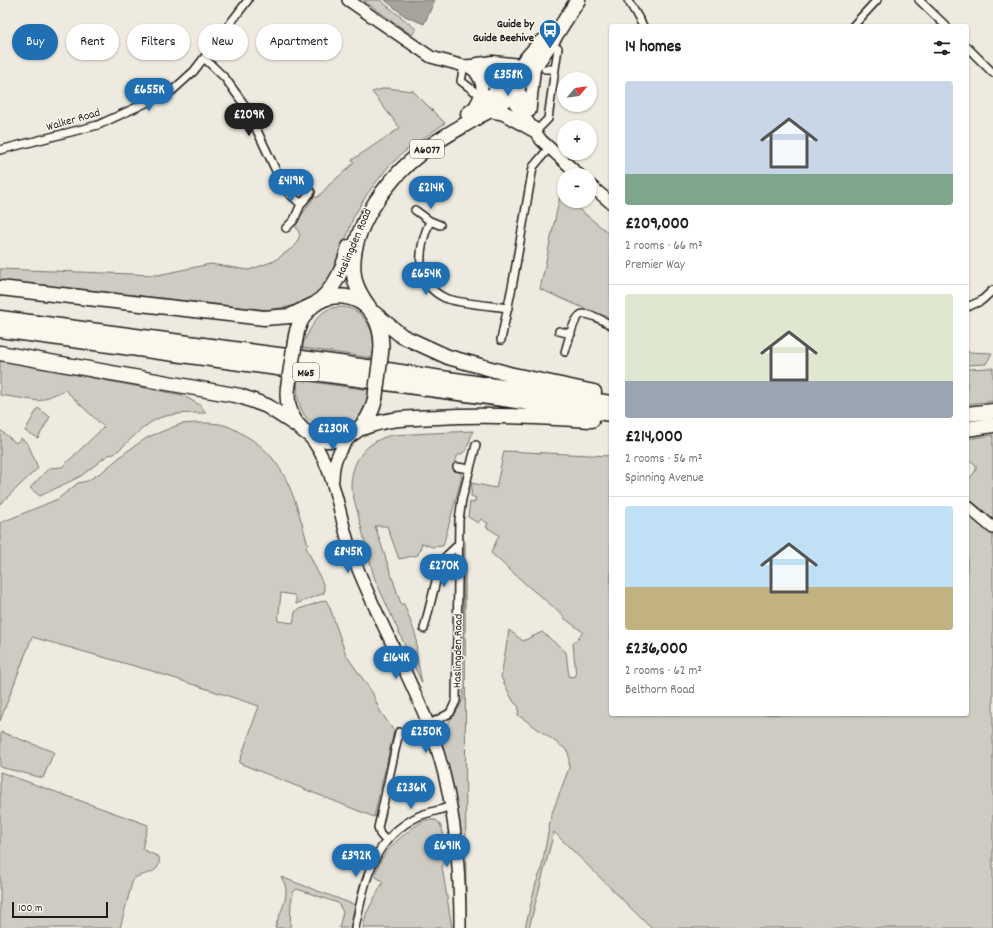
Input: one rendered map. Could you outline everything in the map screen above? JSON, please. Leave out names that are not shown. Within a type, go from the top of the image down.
[{"type":"highway","name":"Haslingden Road","points":[[371,310],[360,294],[355,282],[354,260],[357,242],[377,201],[401,171],[422,152],[489,110],[508,88],[519,66],[549,32],[568,0]]},
{"type":"highway","name":"Haslingden Road","points":[[317,303],[331,289],[339,278],[361,219],[385,180],[398,166],[423,146],[540,66],[578,0]]},
{"type":"highway","points":[[472,68],[493,63],[519,66]]},
{"type":"highway","points":[[489,110],[504,113],[534,131]]},
{"type":"highway","points":[[0,288],[264,318],[290,316],[332,297],[345,297],[358,301],[402,336],[448,357],[509,374],[609,395]]},
{"type":"highway","name":"A6077","points":[[302,429],[289,407],[288,387],[295,342],[301,319],[317,303]]},
{"type":"highway","name":"A6077","points":[[358,431],[370,417],[375,399],[382,353],[382,337],[371,310]]},
{"type":"highway","name":"M65","points":[[0,318],[340,363],[609,403]]},
{"type":"highway","name":"M65","points":[[0,330],[609,414]]},
{"type":"highway","points":[[0,353],[244,397],[268,406],[313,437],[329,440],[340,439],[380,421],[396,418],[507,415],[609,422]]},
{"type":"highway","points":[[969,414],[993,410]]},
{"type":"highway","points":[[969,429],[993,425]]},
{"type":"main road","points":[[348,0],[421,52],[436,59],[494,72],[530,110]]},
{"type":"main road","points":[[534,131],[530,110],[540,66]]},
{"type":"main road","points":[[472,68],[481,81],[482,88],[481,95],[472,112]]},
{"type":"main road","points":[[508,88],[534,131],[549,148],[571,168]]},
{"type":"main road","points":[[597,191],[609,201]]},
{"type":"main road","points":[[302,429],[322,456],[332,483],[346,536],[359,572],[428,725],[441,763],[451,806],[458,861],[460,928]]},
{"type":"main road","points":[[332,483],[336,456],[340,448],[358,431]]},
{"type":"main road","points":[[969,508],[993,528]]},
{"type":"street","name":"Walker Road","points":[[230,24],[248,0]]},
{"type":"street","points":[[628,0],[642,24]]},
{"type":"street","points":[[855,24],[876,0]]},
{"type":"street","points":[[919,0],[944,24]]},
{"type":"street","points":[[534,131],[548,119],[558,48]]},
{"type":"street","points":[[969,49],[993,73]]},
{"type":"street","name":"Walker Road","points":[[0,150],[98,125],[172,91],[182,84],[202,60]]},
{"type":"street","points":[[206,60],[225,78],[246,107],[285,190],[301,204]]},
{"type":"street","points":[[540,66],[555,69]]},
{"type":"street","points":[[461,81],[472,68]]},
{"type":"street","points":[[455,77],[474,91]]},
{"type":"street","points":[[501,340],[533,167],[549,148]]},
{"type":"street","points":[[286,228],[294,220],[301,204],[311,192]]},
{"type":"street","points":[[415,210],[430,221],[440,224]]},
{"type":"street","points":[[430,221],[423,235],[420,268],[429,287],[446,298],[508,308]]},
{"type":"street","points":[[969,305],[981,301],[993,290]]},
{"type":"street","points":[[565,352],[576,319],[583,314],[609,324]]},
{"type":"street","points":[[558,331],[571,334]]},
{"type":"street","name":"Haslingden Road","points":[[428,725],[450,713],[456,701],[459,544],[462,498],[476,445]]},
{"type":"street","points":[[457,467],[470,470]]},
{"type":"street","points":[[424,629],[441,561],[459,544]]},
{"type":"street","points":[[386,841],[380,834],[378,828],[399,732]]},
{"type":"street","points":[[355,928],[368,873],[374,859],[386,841],[398,829],[419,816],[451,806]]},
{"type":"shaded area","points":[[363,0],[380,0],[416,29],[412,35]]},
{"type":"shaded area","points":[[385,0],[435,0],[424,24],[405,16]]},
{"type":"shaded area","points":[[386,88],[413,91],[445,123],[404,152],[388,167],[367,194],[353,218],[335,270],[320,293],[301,305],[267,310],[79,289],[0,282],[0,269],[158,275],[210,264],[249,270],[274,261],[295,246],[300,235],[295,224],[315,196],[317,198],[330,184],[354,163],[352,160],[400,128],[372,92]]},
{"type":"shaded area","points":[[557,208],[578,208],[609,233],[609,319],[540,289]]},
{"type":"shaded area","points":[[342,307],[351,309],[364,318],[372,332],[374,349],[373,358],[303,348],[303,343],[314,323],[322,313],[334,308]]},
{"type":"shaded area","points":[[969,352],[992,353],[986,364],[969,365]]},
{"type":"shaded area","points":[[0,360],[182,395],[200,405],[206,413],[176,414],[164,416],[153,421],[114,454],[108,455],[81,476],[40,496],[30,488],[49,468],[62,467],[104,427],[65,390],[39,401],[0,395]]},
{"type":"shaded area","points":[[993,368],[993,401],[969,404],[969,369]]},
{"type":"shaded area","points":[[298,380],[369,390],[363,410],[353,423],[340,430],[327,430],[315,425],[304,415],[298,400]]},
{"type":"shaded area","points":[[38,408],[50,417],[38,438],[25,431]]},
{"type":"shaded area","points":[[214,423],[230,427],[260,446],[271,457],[288,483],[304,529],[308,545],[306,547],[324,586],[324,593],[296,604],[296,597],[294,595],[281,593],[278,621],[293,623],[295,612],[299,609],[326,600],[346,655],[372,692],[380,711],[394,731],[374,817],[239,763],[259,706],[152,671],[32,637],[0,721],[0,523],[58,499],[78,483],[87,481],[102,472],[126,452],[148,437],[181,424]]},
{"type":"shaded area","points":[[0,430],[16,443],[21,438],[28,444],[38,468],[0,504]]},
{"type":"shaded area","points":[[473,431],[466,451],[457,456],[454,469],[459,471],[462,476],[443,546],[432,547],[422,543],[418,555],[399,559],[387,526],[375,526],[401,604],[404,604],[416,636],[417,658],[422,683],[374,577],[351,487],[352,478],[357,461],[362,454],[368,447],[383,438],[392,435]]},
{"type":"shaded area","points":[[993,435],[993,519],[969,499],[969,479],[976,470],[976,465],[969,460],[969,439]]},
{"type":"shaded area","points":[[504,451],[609,456],[609,716],[969,716],[969,514],[993,535],[993,928],[651,928],[554,832],[529,928],[525,928],[536,883],[541,871],[551,816],[569,768],[569,756],[567,750],[518,715],[519,707],[513,701],[501,677],[509,630],[523,641],[542,632],[566,652],[569,677],[576,676],[573,644],[583,632],[564,618],[562,614],[491,553],[499,535],[486,527],[488,523],[481,519],[478,523],[468,517],[470,502],[474,503],[476,498],[471,496],[472,483],[496,488]]},
{"type":"shaded area","points":[[464,542],[466,927],[458,815],[441,739],[442,734],[461,704],[463,698]]},
{"type":"shaded area","points":[[1,732],[54,752],[43,778],[0,767]]},
{"type":"shaded area","points":[[0,772],[148,825],[142,849],[159,857],[158,867],[151,872],[133,879],[120,928],[0,928]]},
{"type":"shaded area","points":[[425,820],[436,820],[444,835],[445,856],[442,867],[452,928],[363,928],[366,914],[383,882],[375,876],[382,858],[394,843],[409,830]]},
{"type":"shaded area","points":[[281,877],[355,905],[350,928],[339,928],[343,912],[338,903],[297,889],[294,891],[291,902],[290,928],[275,928],[286,896],[286,890]]},
{"type":"place","name":"Guide by Guide Beehive","points":[[550,50]]}]
